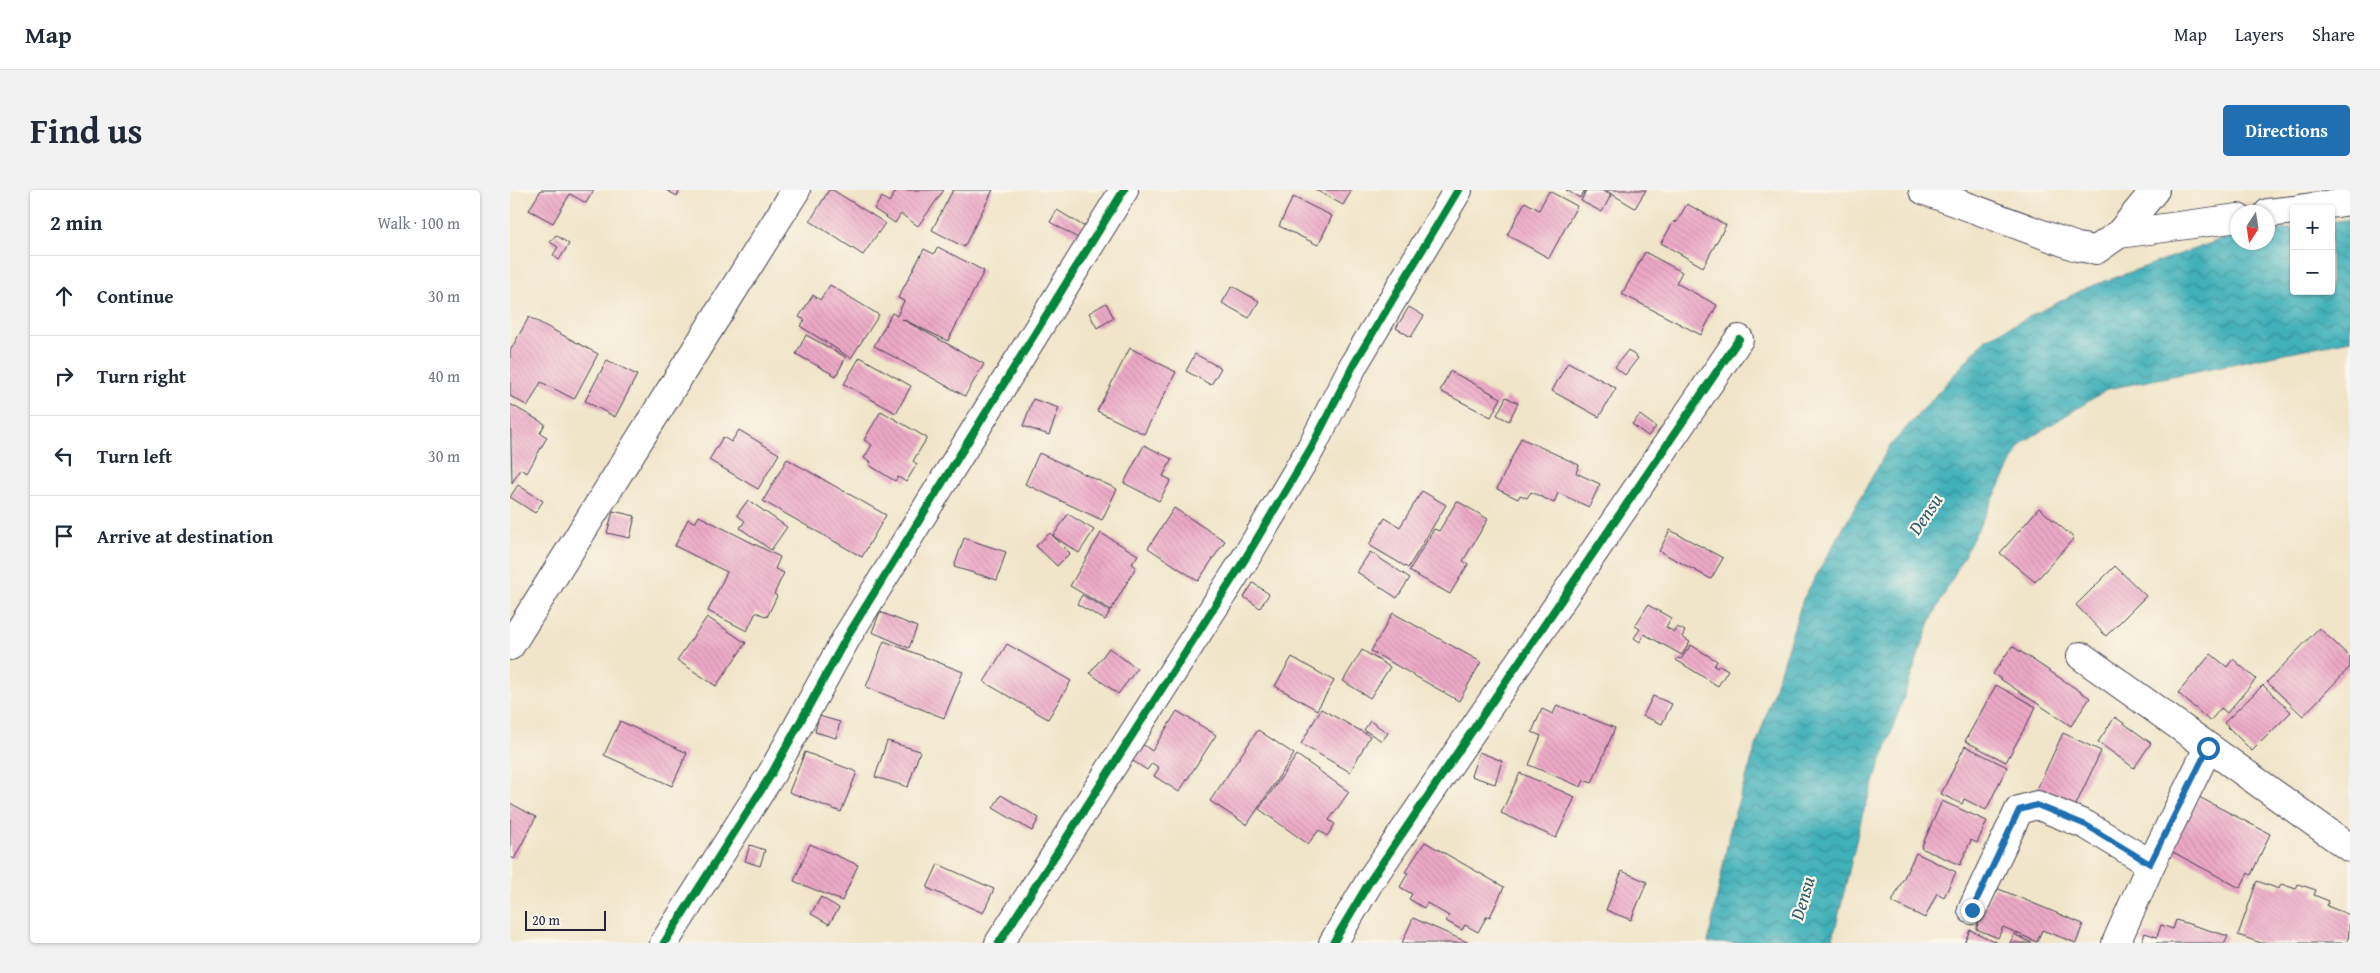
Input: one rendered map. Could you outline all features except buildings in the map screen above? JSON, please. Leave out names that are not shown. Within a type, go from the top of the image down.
[{"type":"street","points":[[510,646],[796,190]]},
{"type":"street","points":[[664,943],[772,773],[848,635],[1124,190]]},
{"type":"street","points":[[999,943],[1245,559],[1311,448],[1354,364],[1458,190]]},
{"type":"street","points":[[1923,190],[2077,247],[2096,250],[2119,234],[2155,190]]},
{"type":"street","points":[[2328,205],[2350,202]]},
{"type":"street","points":[[2275,212],[2290,210]]},
{"type":"street","points":[[2119,234],[2230,219]]},
{"type":"street","points":[[1333,943],[1370,882],[1739,339]]},
{"type":"street","points":[[2081,656],[2350,848]]},
{"type":"street","points":[[2116,943],[2150,864],[2208,748]]},
{"type":"street","points":[[1972,910],[2019,810],[2037,805],[2086,825],[2150,864]]},
{"type":"water","name":"Densu","points":[[2350,219],[2350,340],[2108,389],[2022,443],[1930,622],[1862,816],[1832,943],[1708,943],[1731,825],[1803,599],[1889,447],[1986,339],[2086,288],[2219,240],[2230,238],[2230,250],[2275,250],[2275,231],[2290,229],[2290,295],[2335,295],[2335,221]]},
{"type":"cycle path","points":[[664,943],[772,773],[848,635],[1124,190]]},
{"type":"cycle path","points":[[999,943],[1245,559],[1311,448],[1354,364],[1458,190]]},
{"type":"cycle path","points":[[1333,943],[1370,881],[1739,339]]},
{"type":"route","points":[[1972,910],[2019,810],[2037,805],[2086,825],[2150,864],[2208,748]]}]
